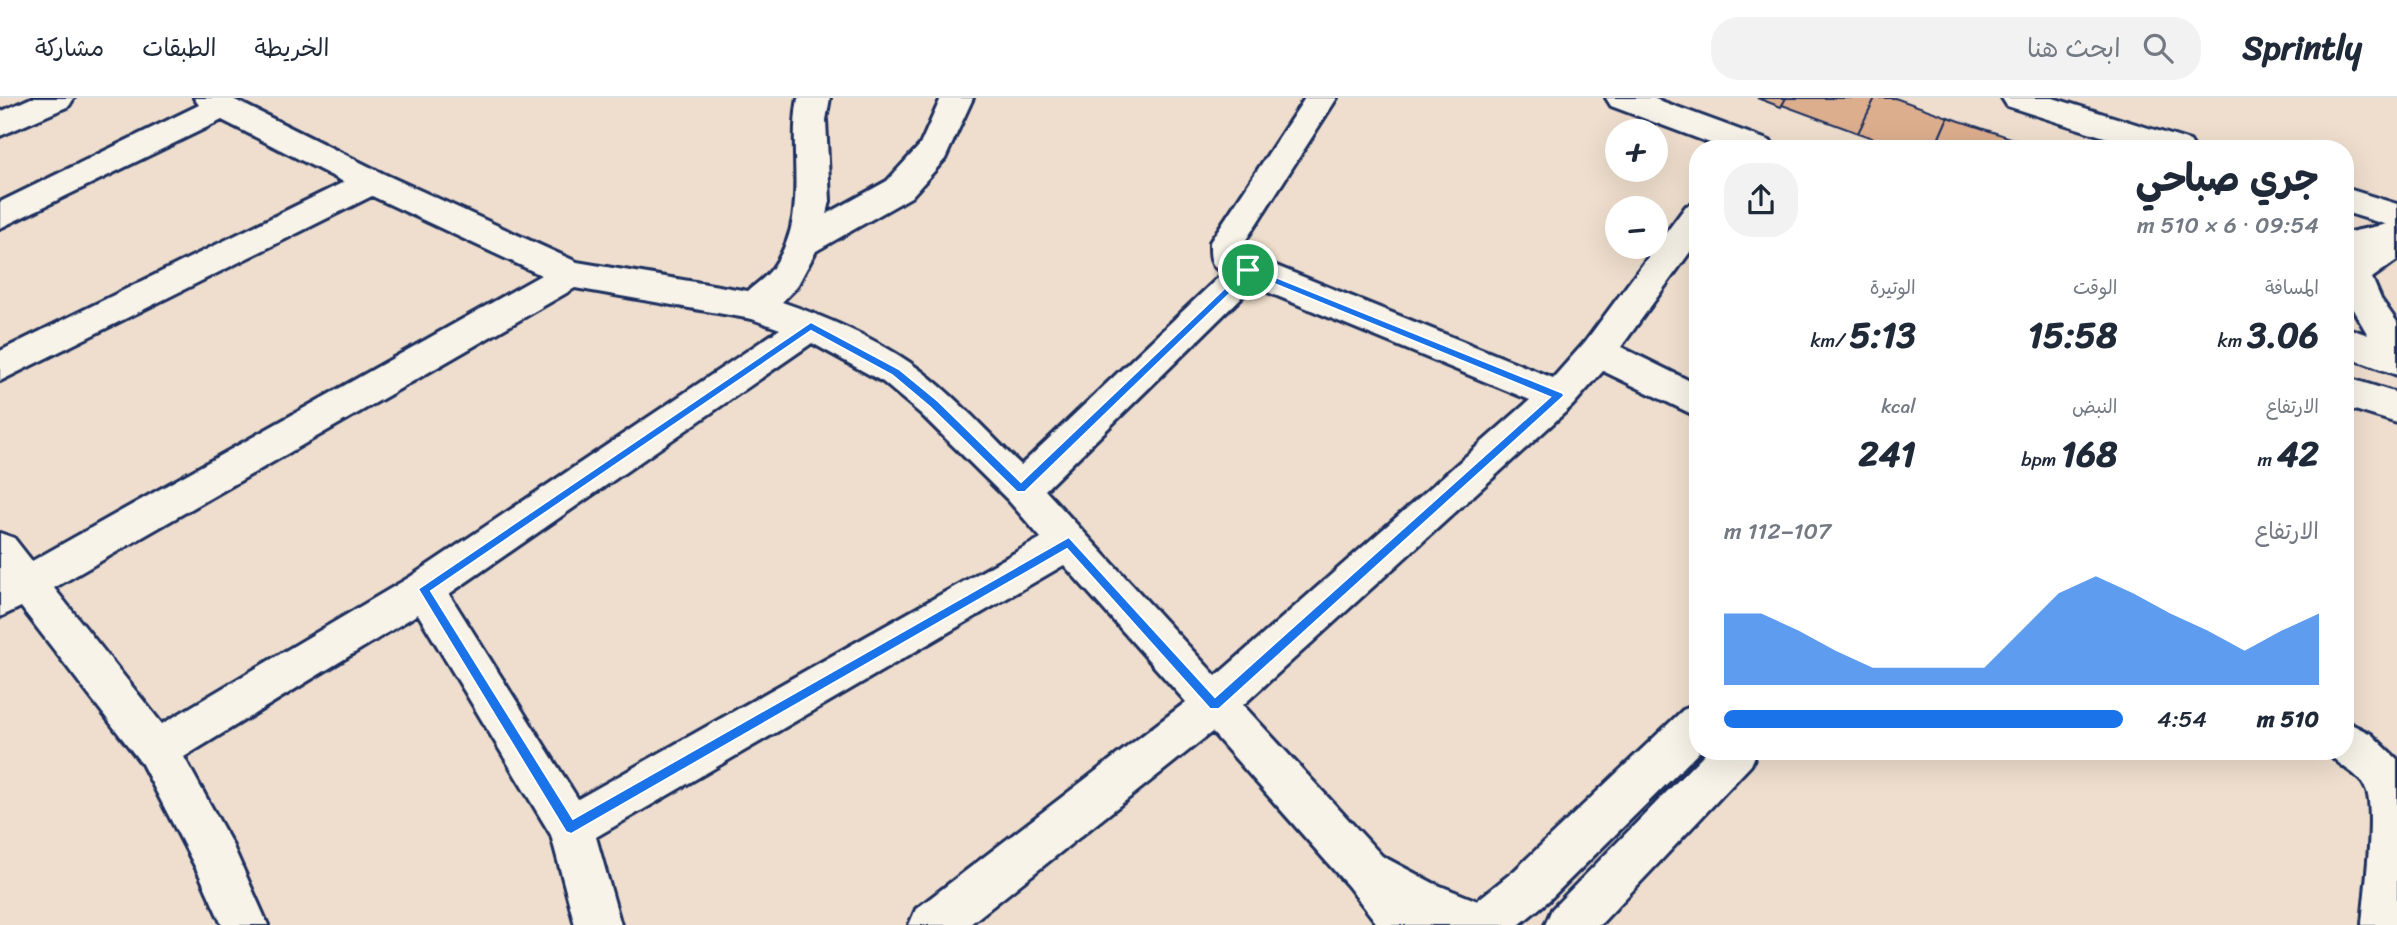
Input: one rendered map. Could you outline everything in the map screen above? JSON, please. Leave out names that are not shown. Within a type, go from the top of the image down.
[{"type":"street","points":[[0,125],[58,98]]},
{"type":"street","points":[[755,306],[784,279],[804,242],[814,201],[810,120],[814,98]]},
{"type":"street","points":[[804,242],[899,189],[934,151],[957,98]]},
{"type":"street","points":[[1321,98],[1227,242],[1227,260],[1559,396]]},
{"type":"street","points":[[1622,98],[1733,140]]},
{"type":"street","points":[[2018,98],[2054,103],[2155,140]]},
{"type":"street","points":[[0,216],[216,102],[372,182],[571,274],[755,306],[811,326],[895,372],[934,404],[1021,489],[1364,870],[1407,925]]},
{"type":"street","points":[[0,367],[372,182]]},
{"type":"street","points":[[2354,203],[2397,216]]},
{"type":"street","points":[[932,925],[1214,705],[1559,396],[1598,352],[1689,227]]},
{"type":"street","points":[[2354,263],[2397,234]]},
{"type":"street","points":[[2354,264],[2397,243]]},
{"type":"street","points":[[1021,489],[1248,270]]},
{"type":"street","points":[[14,592],[571,274]]},
{"type":"street","points":[[2354,280],[2365,305],[2397,349]]},
{"type":"street","points":[[157,750],[424,589],[811,326]]},
{"type":"street","points":[[2354,344],[2397,361]]},
{"type":"street","points":[[1598,352],[1689,398]]},
{"type":"street","points":[[2354,395],[2397,408]]},
{"type":"street","points":[[571,827],[1069,542]]},
{"type":"street","points":[[0,550],[14,592],[157,750],[216,860],[245,925]]},
{"type":"street","points":[[424,589],[571,827],[598,925]]},
{"type":"street","points":[[1364,870],[1419,900],[1485,924],[1531,886],[1689,733]]},
{"type":"street","points":[[2354,747],[2386,782],[2390,812],[2385,925]]},
{"type":"street","points":[[1568,925],[1727,760]]},
{"type":"building","points":[[1757,98],[1786,98],[1781,107]]},
{"type":"building","points":[[1786,98],[1875,98],[1858,133],[1782,105]]},
{"type":"building","points":[[1875,98],[1895,98],[1948,117],[1938,140],[1878,140],[1858,133]]},
{"type":"building","points":[[1948,117],[2017,140],[1938,140]]},
{"type":"route","points":[[1248,270],[1559,396],[1214,705],[1069,542],[571,827],[424,589],[811,326],[895,372],[934,404],[1021,489],[1248,270]]}]
